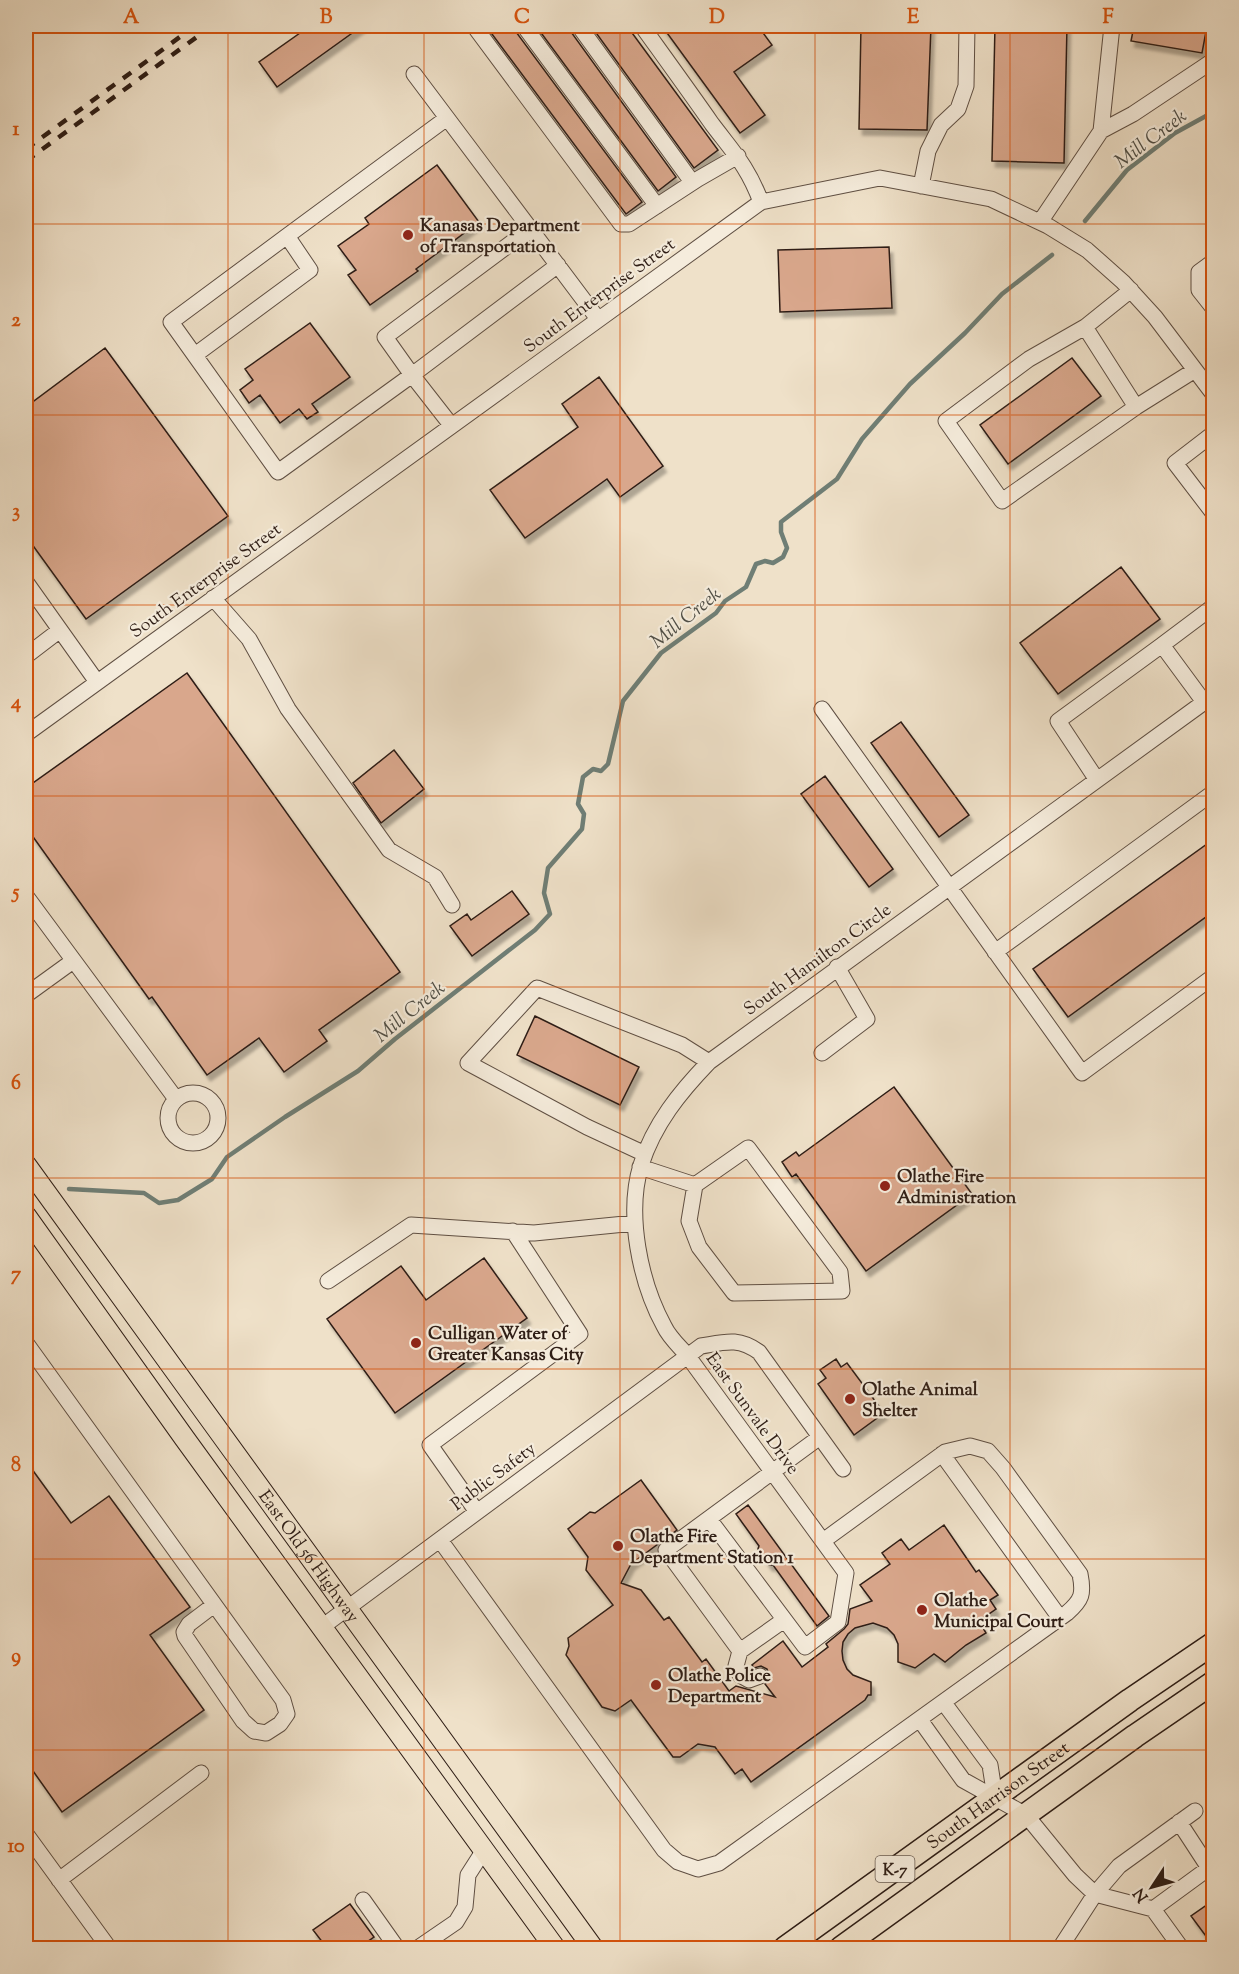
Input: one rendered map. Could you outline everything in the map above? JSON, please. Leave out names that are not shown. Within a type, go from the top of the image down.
[{"type":"highway","name":"South Harrison Street","points":[[785,1948],[1214,1642]]},
{"type":"highway","name":"South Harrison Street","points":[[841,1948],[1135,1736],[1214,1682]]},
{"type":"main road","name":"East Old 56 Highway","points":[[26,1165],[593,1948]]},
{"type":"main road","name":"East Old 56 Highway","points":[[26,1216],[555,1948]]},
{"type":"street","points":[[474,26],[621,224],[629,224],[692,182],[738,156]]},
{"type":"street","points":[[524,26],[657,206]]},
{"type":"street","points":[[579,26],[692,182]]},
{"type":"street","points":[[642,26],[738,156],[753,179],[761,202]]},
{"type":"street","points":[[921,186],[928,151],[941,125],[958,110],[966,86],[968,26]]},
{"type":"street","points":[[1101,132],[1112,26]]},
{"type":"street","points":[[1040,222],[1101,132],[1133,114],[1214,60]]},
{"type":"street","points":[[414,75],[598,319]]},
{"type":"street","points":[[447,118],[171,322],[278,472],[558,265]]},
{"type":"street","name":"South Enterprise Street","points":[[26,734],[761,202],[880,178],[991,199],[1040,222],[1087,250],[1131,290],[1155,317],[1214,395]]},
{"type":"street","points":[[451,425],[385,337],[530,229]]},
{"type":"street","points":[[195,356],[310,270],[287,236]]},
{"type":"street","points":[[1214,261],[1199,272],[1199,290],[1214,309]]},
{"type":"street","points":[[1131,290],[1085,327],[1029,359],[946,421],[1002,501],[1136,406],[1195,370]]},
{"type":"street","points":[[1085,327],[1136,406]]},
{"type":"street","points":[[1214,433],[1175,463],[1214,514]]},
{"type":"street","points":[[26,582],[97,682]]},
{"type":"street","points":[[213,598],[249,639],[288,709],[389,850],[435,877],[452,905]]},
{"type":"street","points":[[1097,780],[1058,721],[1214,606]]},
{"type":"street","points":[[26,656],[60,630]]},
{"type":"street","points":[[1162,645],[1209,699]]},
{"type":"street","name":"South Hamilton Circle","points":[[687,1355],[664,1328],[653,1302],[642,1270],[635,1223],[635,1197],[643,1160],[667,1111],[686,1085],[709,1062],[837,967],[1209,699]]},
{"type":"street","points":[[822,709],[1082,1072],[1214,976]]},
{"type":"street","points":[[995,951],[1214,792]]},
{"type":"street","points":[[26,896],[176,1099]]},
{"type":"street","points":[[26,995],[73,961]]},
{"type":"street","points":[[822,1053],[867,1019],[837,967]]},
{"type":"street","points":[[695,1185],[643,1160],[468,1063],[537,988],[682,1045],[709,1062]]},
{"type":"street","points":[[748,1148],[840,1272],[842,1291],[734,1293],[699,1247],[689,1221],[695,1185],[748,1148]]},
{"type":"street","points":[[328,1281],[411,1224],[534,1233],[635,1223]]},
{"type":"street","points":[[477,1512],[430,1445],[580,1334],[513,1231]]},
{"type":"street","name":"Public Safety","points":[[322,1627],[701,1346],[737,1341],[759,1352],[820,1437]]},
{"type":"street","points":[[26,1343],[283,1700],[287,1714],[280,1724],[266,1733],[254,1731],[243,1720],[185,1636],[184,1632],[189,1624],[214,1605]]},
{"type":"street","name":"East Sunvale Drive","points":[[687,1355],[846,1573],[838,1622],[805,1647],[784,1620]]},
{"type":"street","points":[[740,1651],[666,1550],[820,1437],[843,1468]]},
{"type":"street","points":[[440,1540],[664,1850],[678,1862],[698,1869],[719,1863],[944,1703],[1060,1618],[1076,1605],[1083,1592],[1080,1574],[1003,1468],[988,1451],[970,1446],[942,1454],[823,1541]]},
{"type":"street","points":[[942,1454],[1060,1618]]},
{"type":"street","points":[[708,1519],[784,1620],[740,1651],[736,1660],[740,1675],[749,1680],[759,1676]]},
{"type":"street","points":[[944,1703],[990,1765],[995,1797]]},
{"type":"street","points":[[920,1720],[963,1780],[1026,1815],[1075,1875],[1095,1894],[1153,1909],[1179,1948]]},
{"type":"street","points":[[59,1880],[201,1773]]},
{"type":"street","points":[[1060,1948],[1095,1894],[1119,1866],[1195,1810]]},
{"type":"street","points":[[1153,1909],[1209,1868],[1179,1822]]},
{"type":"street","points":[[26,1834],[30,1850],[59,1880],[109,1948]]},
{"type":"street","points":[[418,1948],[456,1922],[465,1907],[468,1875],[484,1850]]},
{"type":"street","points":[[363,1900],[389,1946]]},
{"type":"building","points":[[310,26],[362,26],[277,87],[259,62]]},
{"type":"building","points":[[486,26],[514,26],[516,32],[642,202],[626,214]]},
{"type":"building","points":[[536,26],[569,26],[571,32],[676,177],[658,191]]},
{"type":"building","points":[[600,26],[627,26],[718,150],[694,168],[594,30]]},
{"type":"building","points":[[662,26],[758,26],[772,45],[734,72],[765,115],[740,133]]},
{"type":"building","points":[[861,26],[931,26],[927,130],[859,129]]},
{"type":"building","points":[[995,26],[1067,26],[1064,163],[992,161]]},
{"type":"building","points":[[1134,26],[1207,26],[1202,53],[1131,41]]},
{"type":"building","name":"Kanasas Department of Transportation","points":[[437,165],[479,222],[416,269],[418,271],[370,305],[348,275],[356,270],[338,246],[369,224],[365,218]]},
{"type":"building","points":[[889,247],[892,308],[780,312],[778,250]]},
{"type":"building","points":[[310,323],[350,377],[312,404],[318,412],[307,419],[299,409],[280,423],[260,395],[249,403],[240,390],[253,380],[245,369]]},
{"type":"building","points":[[105,348],[228,516],[86,619],[26,536],[26,407]]},
{"type":"building","points":[[1072,358],[1101,396],[1008,464],[980,425]]},
{"type":"building","points":[[599,377],[663,466],[620,497],[607,479],[525,538],[490,490],[578,427],[562,404]]},
{"type":"building","points":[[1121,567],[1160,619],[1058,694],[1020,643]]},
{"type":"building","points":[[187,673],[400,972],[319,1030],[327,1041],[284,1072],[259,1038],[207,1075],[152,997],[149,999],[26,827],[26,788]]},
{"type":"building","points":[[901,722],[969,815],[939,837],[871,743]]},
{"type":"building","points":[[394,750],[424,789],[381,823],[353,783]]},
{"type":"building","points":[[825,776],[893,869],[869,887],[801,794]]},
{"type":"building","points":[[1214,839],[1214,911],[1068,1017],[1033,969]]},
{"type":"building","points":[[512,891],[529,914],[472,956],[450,926],[467,914],[471,920]]},
{"type":"building","points":[[535,1016],[639,1067],[620,1105],[517,1055]]},
{"type":"building","name":"Olathe Fire Administration","points":[[894,1087],[972,1194],[866,1271],[796,1174],[792,1177],[782,1162],[796,1152],[799,1156]]},
{"type":"building","points":[[484,1258],[527,1318],[395,1413],[327,1319],[401,1266],[426,1300]]},
{"type":"building","name":"Olathe Animal Shelter","points":[[836,1359],[841,1367],[847,1363],[884,1413],[854,1435],[818,1384],[826,1378],[820,1370]]},
{"type":"building","points":[[26,1461],[71,1523],[109,1496],[190,1607],[150,1635],[204,1710],[62,1812],[26,1761]]},
{"type":"building","points":[[641,1480],[677,1530],[631,1564],[621,1583],[641,1590],[664,1620],[669,1617],[702,1662],[706,1659],[729,1691],[736,1686],[775,1697],[765,1684],[770,1677],[767,1669],[761,1666],[754,1668],[752,1665],[783,1641],[802,1667],[828,1647],[826,1644],[844,1629],[848,1624],[850,1609],[872,1601],[860,1585],[890,1564],[882,1553],[901,1539],[909,1550],[944,1525],[976,1572],[979,1570],[998,1595],[990,1600],[996,1609],[979,1621],[986,1633],[945,1662],[934,1654],[915,1668],[898,1662],[898,1644],[894,1635],[887,1628],[873,1623],[855,1628],[843,1642],[843,1660],[853,1675],[871,1682],[871,1695],[751,1782],[742,1769],[735,1774],[715,1747],[698,1744],[680,1757],[673,1757],[631,1700],[615,1711],[602,1707],[566,1655],[569,1646],[568,1638],[613,1605],[586,1570],[588,1557],[568,1529],[590,1512],[595,1513]]},
{"type":"building","points":[[748,1505],[829,1616],[817,1626],[773,1565],[769,1565],[758,1549],[759,1546],[736,1514]]},
{"type":"building","points":[[1214,1900],[1214,1947],[1191,1916]]},
{"type":"building","points":[[350,1904],[374,1937],[358,1948],[327,1948],[313,1930]]},
{"type":"waterway","name":"Mill Creek","points":[[1085,221],[1127,170],[1175,133],[1214,110]]},
{"type":"waterway","name":"Mill Creek","points":[[69,1189],[144,1193],[159,1203],[178,1200],[212,1179],[227,1157],[358,1071],[395,1039],[535,930],[550,914],[544,893],[548,868],[582,829],[584,814],[578,804],[583,777],[593,769],[601,771],[608,764],[623,701],[661,653],[716,613],[725,601],[746,587],[756,564],[765,561],[773,563],[783,557],[787,548],[781,532],[781,522],[837,479],[862,439],[910,384],[965,333],[1002,294],[1052,255]]},
{"type":"railway","points":[[26,149],[195,26]]},
{"type":"railway","points":[[26,161],[212,26]]},
{"type":"place","name":"Kanasas Department of Transportation","points":[[408,235]]},
{"type":"place","name":"Olathe Fire Administration","points":[[885,1186]]},
{"type":"place","name":"Culligan Water of Greater Kansas City","points":[[416,1343]]},
{"type":"place","name":"Olathe Animal Shelter","points":[[850,1399]]},
{"type":"place","name":"Olathe Fire Department Station 1","points":[[618,1546]]},
{"type":"place","name":"Olathe Municipal Court","points":[[922,1610]]},
{"type":"place","name":"Olathe Police Department","points":[[656,1685]]}]
